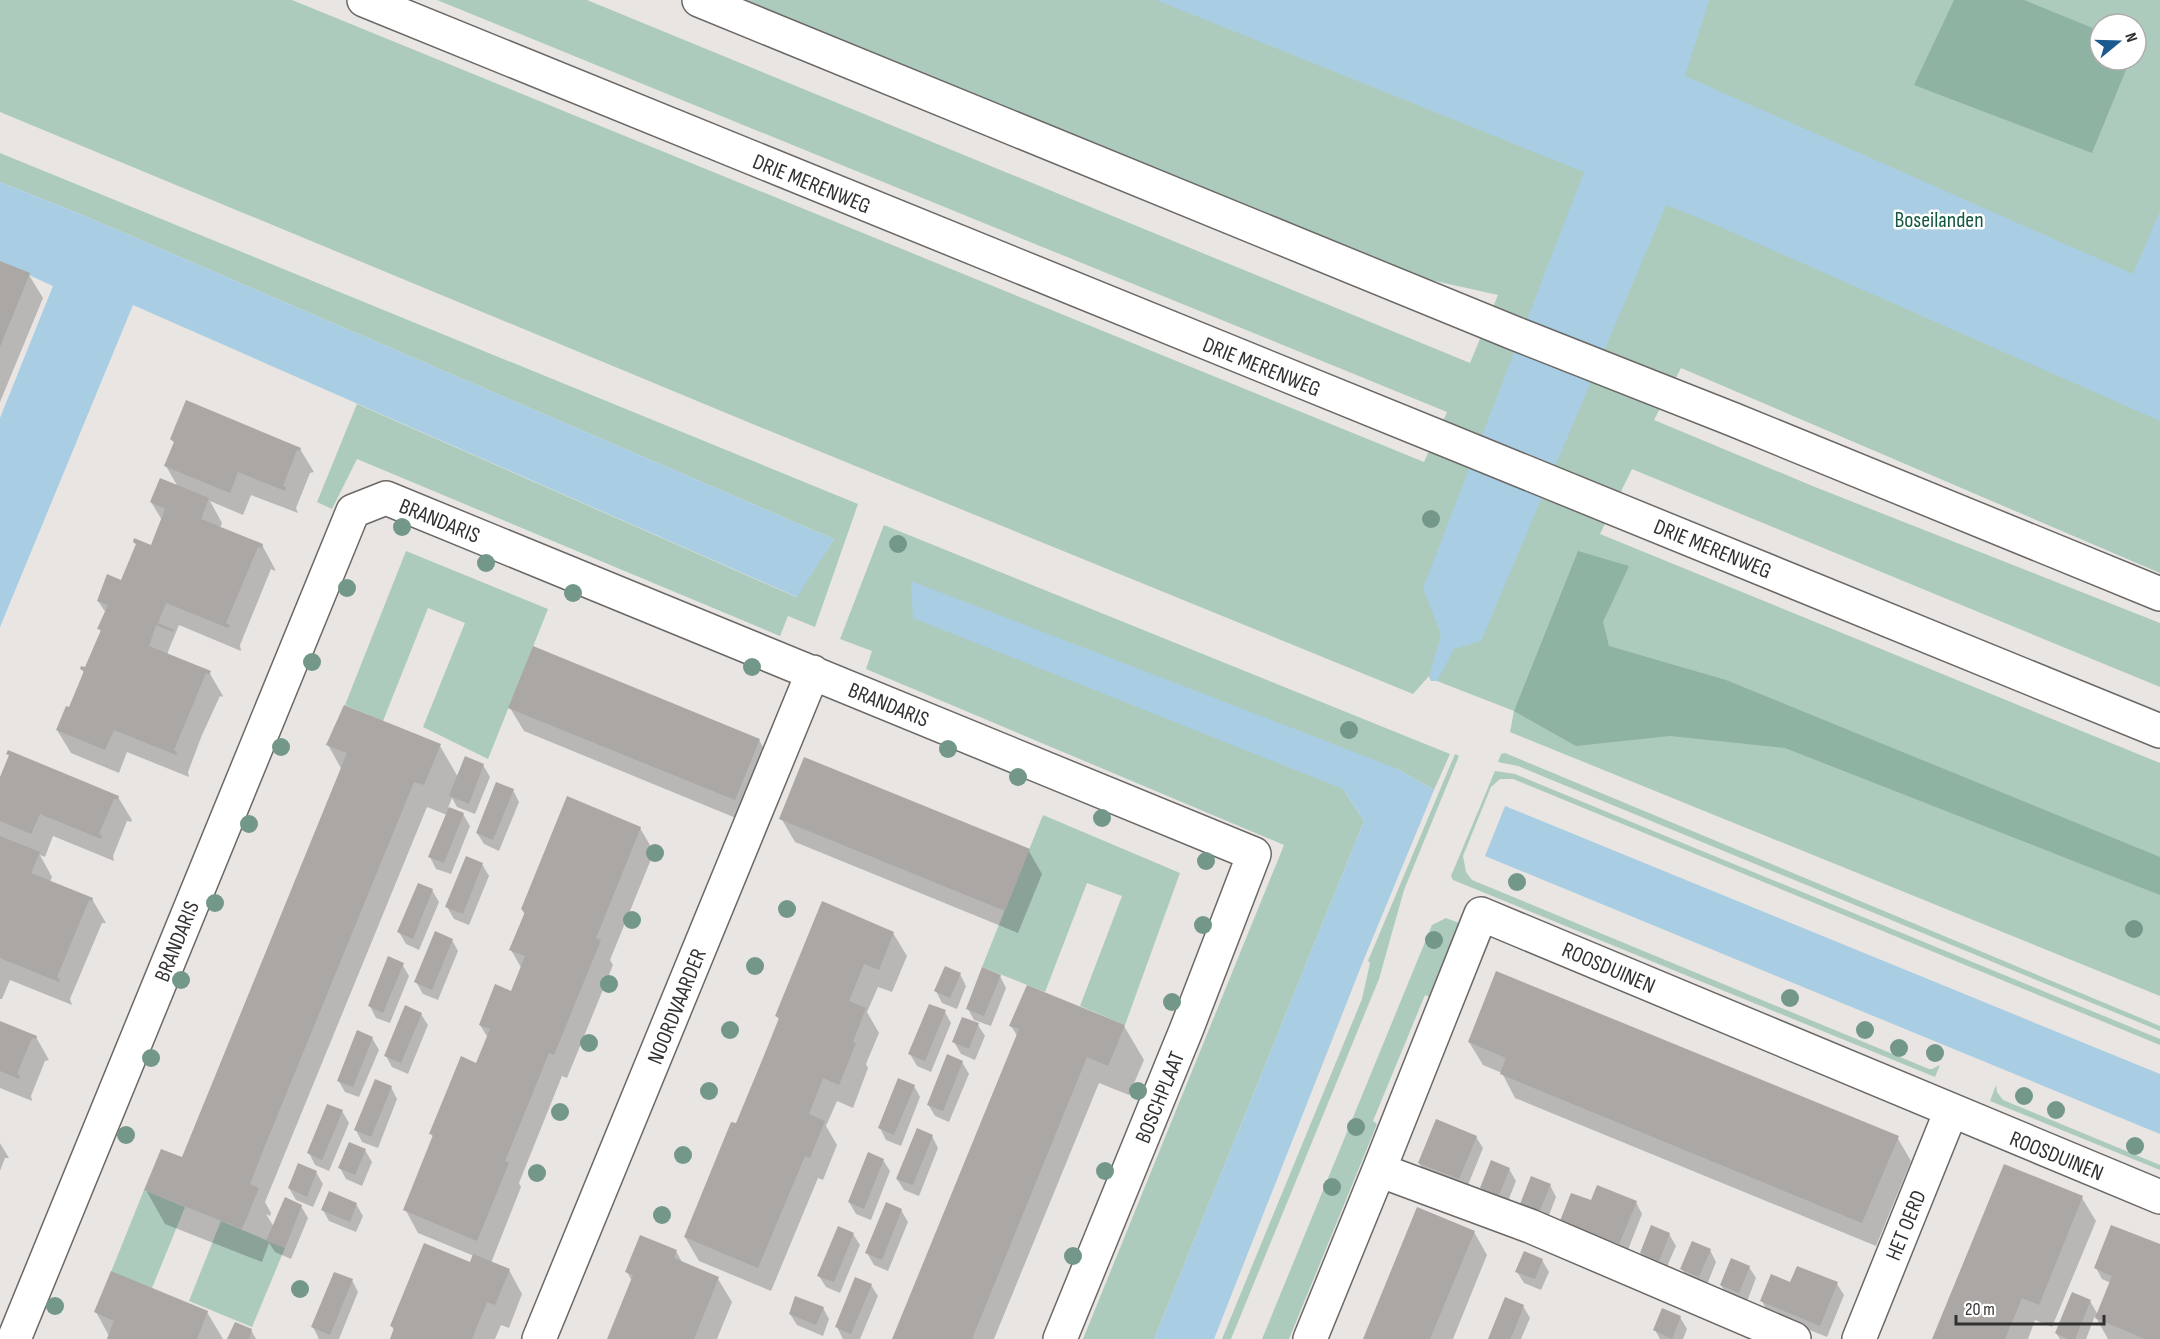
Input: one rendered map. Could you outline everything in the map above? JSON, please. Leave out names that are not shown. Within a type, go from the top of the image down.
[{"type":"main road","name":"DRIE MERENWEG","points":[[364,0],[2160,731]]},
{"type":"main road","points":[[699,0],[1514,333],[1732,418],[2160,594]]},
{"type":"main road","name":"BRANDARIS","points":[[14,1339],[353,511],[386,498],[1254,854]]},
{"type":"main road","name":"NOORDVAARDER","points":[[539,1339],[813,672]]},
{"type":"main road","name":"BOSCHPLAAT","points":[[1060,1339],[1254,854]]},
{"type":"main road","name":"ROOSDUINEN","points":[[1310,1339],[1481,914],[2160,1197]]},
{"type":"main road","name":"HET OERD","points":[[1859,1339],[1951,1111]]},
{"type":"main road","points":[[1379,1170],[1530,1226],[1794,1339]]},
{"type":"green space","name":"Boseilanden","points":[[0,0],[292,0],[1424,462],[1447,412],[437,0],[587,0],[1470,363],[1498,295],[1359,264],[705,0],[2160,0],[2160,573],[1681,368],[1654,420],[1815,487],[2160,623],[2160,687],[1632,469],[1600,534],[2160,763],[2160,996],[1510,732],[1514,711],[1437,681],[1431,681],[1429,676],[1413,694],[755,425],[0,112]]},
{"type":"green space","points":[[1954,0],[2024,0],[2088,26],[2088,72],[2125,72],[2092,153],[1914,85]]},
{"type":"green space","points":[[0,153],[858,504],[815,627],[788,616],[780,636],[357,459],[332,509],[317,502],[357,404],[796,597],[834,539],[85,216],[0,182]]},
{"type":"green space","points":[[884,525],[1450,754],[1434,790],[1398,769],[1343,789],[1364,821],[1154,1339],[1083,1339],[1284,845],[866,669],[872,651],[840,639]]},
{"type":"green space","points":[[406,551],[548,609],[488,759],[423,727],[465,623],[428,608],[383,721],[345,705]]},
{"type":"green space","points":[[1578,551],[1629,566],[1603,622],[1609,646],[1726,680],[2160,857],[2160,895],[1785,748],[1670,736],[1576,746],[1514,711]]},
{"type":"green space","points":[[1505,753],[2160,1026],[2160,1031],[1518,766],[1498,762],[1501,754]]},
{"type":"green space","points":[[1455,754],[1459,756],[1404,890],[1379,979],[1231,1339],[1222,1339],[1362,999],[1370,963],[1368,961]]},
{"type":"green space","points":[[1495,771],[1515,774],[2160,1039],[2160,1045],[1513,779],[1500,779],[1491,787],[1463,856],[1466,872],[1472,880],[1929,1069],[1940,1065],[1935,1077],[1453,880],[1451,876]]},
{"type":"green space","points":[[1043,815],[1180,873],[1125,1025],[1080,1006],[1122,896],[1087,883],[1045,992],[982,967]]},
{"type":"green space","points":[[1446,918],[1459,923],[1429,997],[1425,995],[1373,1121],[1377,1124],[1289,1339],[1262,1339],[1432,925]]},
{"type":"green space","points":[[1996,1085],[1997,1092],[2003,1100],[2160,1165],[2160,1170],[1990,1101]]},
{"type":"green space","points":[[144,1190],[185,1207],[152,1288],[111,1272]]},
{"type":"green space","points":[[221,1221],[285,1248],[252,1327],[189,1301]]},
{"type":"water","points":[[1156,0],[1709,0],[1685,76],[2133,274],[2160,211],[2160,421],[1666,205],[1481,641],[1454,649],[1437,681],[1431,681],[1429,676],[1441,635],[1423,588],[1584,172]]},
{"type":"water","points":[[0,182],[85,216],[834,539],[797,597],[133,305],[0,627],[0,418],[53,286],[0,262]]},
{"type":"water","points":[[911,581],[1398,769],[1434,790],[1364,959],[1214,1339],[1154,1339],[1364,821],[1343,789],[913,618]]},
{"type":"water","points":[[1505,806],[2160,1074],[2160,1134],[1485,856]]},
{"type":"building","points":[[0,261],[30,273],[0,347]]},
{"type":"building","points":[[186,400],[301,448],[300,451],[297,450],[283,486],[286,487],[285,491],[238,472],[230,493],[164,466],[174,442],[170,439]]},
{"type":"building","points":[[160,478],[209,498],[201,519],[263,544],[262,548],[258,547],[226,623],[230,625],[228,628],[166,603],[158,623],[174,630],[173,632],[156,625],[149,646],[211,671],[209,675],[206,673],[174,750],[177,752],[176,755],[114,730],[105,750],[56,730],[66,706],[69,707],[84,671],[80,669],[81,666],[85,667],[101,630],[97,629],[108,605],[97,601],[107,574],[121,580],[136,544],[133,542],[134,538],[151,545],[165,509],[150,502]]},
{"type":"building","points":[[533,646],[760,739],[735,800],[508,708]]},
{"type":"building","points":[[344,705],[441,744],[424,785],[414,782],[250,1184],[259,1188],[242,1229],[144,1190],[161,1149],[182,1157],[347,753],[326,745]]},
{"type":"building","points":[[8,750],[119,796],[118,799],[114,799],[99,834],[102,835],[101,839],[40,814],[31,834],[0,821],[0,777],[9,755],[6,754]]},
{"type":"building","points":[[465,756],[484,764],[469,804],[449,796]]},
{"type":"building","points":[[804,757],[1030,849],[1005,911],[779,819]]},
{"type":"building","points":[[496,782],[514,789],[493,840],[476,833]]},
{"type":"building","points":[[567,796],[641,827],[596,938],[601,940],[554,1055],[549,1053],[505,1161],[509,1163],[477,1241],[403,1210],[433,1135],[429,1134],[461,1056],[476,1063],[490,1029],[479,1025],[495,984],[511,991],[525,956],[509,950],[525,912],[521,909]]},
{"type":"building","points":[[449,807],[464,813],[444,863],[428,857]]},
{"type":"building","points":[[0,836],[40,852],[31,873],[93,898],[92,901],[89,900],[57,977],[60,979],[59,982],[0,958]]},
{"type":"building","points":[[466,856],[483,863],[463,914],[445,907]]},
{"type":"building","points":[[418,883],[433,889],[413,939],[397,932]]},
{"type":"building","points":[[822,901],[894,932],[879,970],[864,964],[849,1001],[866,1008],[853,1042],[856,1043],[839,1085],[823,1078],[809,1114],[825,1121],[810,1158],[805,1156],[758,1268],[684,1237],[731,1122],[736,1123],[765,1053],[779,1018],[775,1016]]},
{"type":"building","points":[[435,931],[453,939],[432,990],[414,982]]},
{"type":"building","points":[[388,956],[404,963],[383,1013],[368,1006]]},
{"type":"building","points":[[945,966],[961,973],[950,998],[934,991]]},
{"type":"building","points":[[982,967],[1001,975],[984,1016],[966,1009]]},
{"type":"building","points":[[1496,971],[1899,1136],[1862,1223],[1500,1074],[1506,1058],[1468,1042]]},
{"type":"building","points":[[1027,985],[1125,1025],[1108,1066],[1087,1057],[972,1339],[892,1339],[1019,1029],[1009,1026]]},
{"type":"building","points":[[929,1004],[946,1010],[925,1061],[908,1054]]},
{"type":"building","points":[[405,1005],[422,1013],[401,1063],[384,1056]]},
{"type":"building","points":[[962,1017],[979,1023],[969,1049],[952,1042]]},
{"type":"building","points":[[0,1021],[37,1036],[36,1039],[32,1038],[17,1074],[20,1075],[19,1079],[0,1071]]},
{"type":"building","points":[[357,1030],[373,1037],[353,1087],[337,1081]]},
{"type":"building","points":[[947,1054],[963,1061],[943,1111],[927,1105]]},
{"type":"building","points":[[898,1078],[915,1085],[894,1135],[878,1128]]},
{"type":"building","points":[[375,1079],[392,1086],[371,1137],[354,1130]]},
{"type":"building","points":[[327,1104],[343,1110],[322,1160],[307,1153]]},
{"type":"building","points":[[1436,1119],[1477,1136],[1459,1179],[1418,1163]]},
{"type":"building","points":[[917,1128],[933,1135],[913,1185],[896,1179]]},
{"type":"building","points":[[349,1142],[366,1149],[355,1175],[338,1168]]},
{"type":"building","points":[[868,1152],[884,1159],[864,1209],[848,1202]]},
{"type":"building","points":[[1491,1160],[1510,1168],[1499,1195],[1480,1188]]},
{"type":"building","points":[[298,1163],[317,1171],[307,1197],[288,1188]]},
{"type":"building","points":[[2004,1164],[2083,1196],[2039,1305],[2022,1298],[2005,1339],[1932,1339]]},
{"type":"building","points":[[1531,1176],[1551,1184],[1539,1212],[1520,1204]]},
{"type":"building","points":[[1597,1185],[1637,1201],[1619,1244],[1560,1221],[1571,1193],[1591,1200]]},
{"type":"building","points":[[329,1191],[357,1203],[350,1222],[321,1210]]},
{"type":"building","points":[[285,1197],[302,1205],[285,1248],[266,1241]]},
{"type":"building","points":[[886,1202],[902,1209],[882,1260],[865,1253]]},
{"type":"building","points":[[1417,1207],[1475,1231],[1430,1339],[1363,1339]]},
{"type":"building","points":[[1651,1225],[1670,1233],[1659,1261],[1640,1253]]},
{"type":"building","points":[[2111,1225],[2160,1244],[2160,1339],[2145,1339],[2095,1318],[2112,1276],[2094,1268]]},
{"type":"building","points":[[838,1226],[854,1233],[834,1282],[817,1276]]},
{"type":"building","points":[[640,1235],[677,1250],[674,1258],[719,1277],[694,1339],[607,1339],[633,1275],[625,1272]]},
{"type":"building","points":[[1692,1241],[1711,1249],[1699,1277],[1680,1269]]},
{"type":"building","points":[[424,1243],[470,1262],[473,1254],[510,1269],[495,1305],[487,1302],[472,1339],[390,1339],[394,1328],[390,1326]]},
{"type":"building","points":[[1524,1251],[1543,1259],[1535,1279],[1515,1272]]},
{"type":"building","points":[[1731,1258],[1750,1266],[1739,1293],[1720,1285]]},
{"type":"building","points":[[1797,1266],[1838,1282],[1820,1326],[1760,1301],[1771,1274],[1790,1282]]},
{"type":"building","points":[[111,1271],[208,1311],[197,1339],[107,1339],[114,1321],[94,1312]]},
{"type":"building","points":[[334,1272],[353,1279],[330,1335],[311,1327]]},
{"type":"building","points":[[855,1277],[872,1284],[851,1334],[835,1327]]},
{"type":"building","points":[[2072,1292],[2091,1300],[2075,1339],[2068,1339],[2055,1333]]},
{"type":"building","points":[[795,1296],[824,1307],[816,1325],[789,1314]]},
{"type":"building","points":[[1505,1297],[1524,1305],[1514,1331],[1510,1339],[1488,1339]]},
{"type":"building","points":[[1662,1308],[1681,1316],[1672,1339],[1653,1330]]},
{"type":"building","points":[[235,1322],[252,1329],[249,1339],[227,1339]]}]
